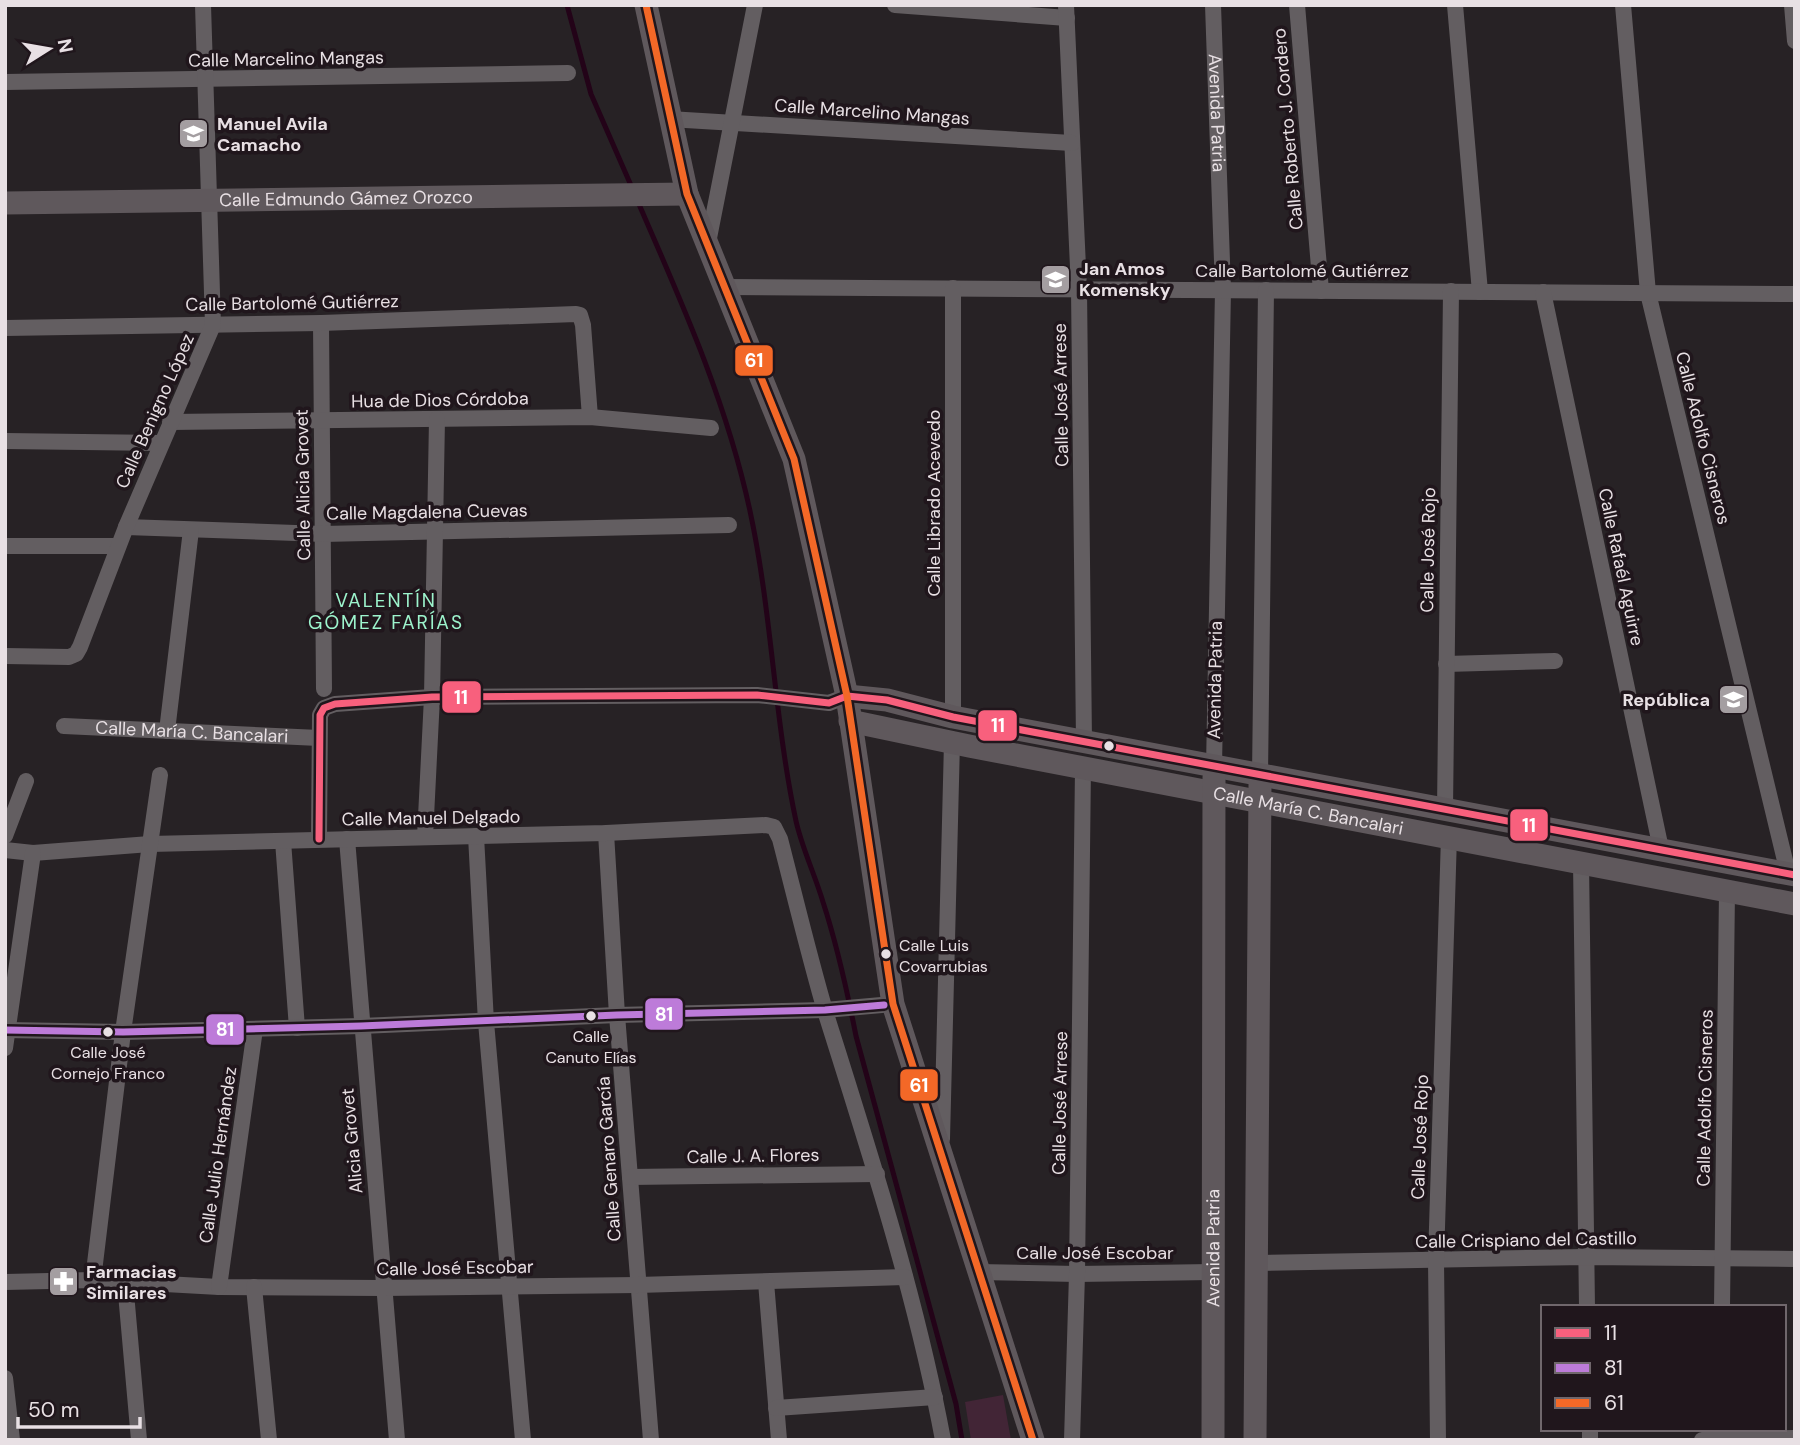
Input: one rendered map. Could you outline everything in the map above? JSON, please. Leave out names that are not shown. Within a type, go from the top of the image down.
[{"type":"street","name":"Calle Benigno López","points":[[5,656],[62,657],[76,654],[84,640],[118,547],[161,443],[214,325],[204,5]]},
{"type":"street","points":[[646,5],[687,194],[794,459],[831,700],[850,721],[884,1005],[941,1160],[1033,1440]]},
{"type":"street","points":[[707,248],[755,5]]},
{"type":"street","points":[[895,5],[1066,12]]},
{"type":"street","name":"Avenida Patria","points":[[1213,5],[1223,290],[1213,791],[1213,1440]]},
{"type":"street","name":"Calle Roberto J. Cordero","points":[[1297,5],[1321,290]]},
{"type":"street","points":[[1455,5],[1480,292]]},
{"type":"street","name":"Calle Adolfo Cisneros","points":[[1623,5],[1648,293],[1791,874]]},
{"type":"street","points":[[1791,5],[1795,41]]},
{"type":"street","name":"Calle José Arrese","points":[[1066,12],[1079,289],[1084,742]]},
{"type":"street","name":"Calle Marcelino Mangas","points":[[5,82],[568,73]]},
{"type":"street","name":"Calle Marcelino Mangas","points":[[669,119],[1072,143]]},
{"type":"street","name":"Calle Edmundo Gámez Orozco","points":[[5,203],[687,194]]},
{"type":"street","name":"Calle Bartolomé Gutiérrez","points":[[725,287],[1795,294]]},
{"type":"street","name":"Calle Librado Acevedo","points":[[953,288],[953,717]]},
{"type":"street","points":[[1255,1440],[1266,290]]},
{"type":"street","name":"Calle José Rojo","points":[[1445,810],[1451,292]]},
{"type":"street","name":"Calle Rafaél Aguirre","points":[[1544,292],[1661,849]]},
{"type":"street","name":"Calle Bartolomé Gutiérrez","points":[[5,328],[320,323],[580,315],[590,417]]},
{"type":"street","name":"Calle Alicia Grovet","points":[[320,323],[324,690]]},
{"type":"street","name":"Hua de Dios Córdoba","points":[[170,422],[590,417],[711,428]]},
{"type":"street","points":[[425,837],[432,698],[437,419]]},
{"type":"street","points":[[5,441],[161,443]]},
{"type":"street","name":"Calle Magdalena Cuevas","points":[[126,527],[323,534],[729,525]]},
{"type":"street","points":[[167,731],[191,530]]},
{"type":"street","points":[[5,546],[118,547]]},
{"type":"street","points":[[1446,664],[1555,662]]},
{"type":"street","name":"Calle María C. Bancalari","points":[[64,726],[319,738],[320,715],[324,708],[335,704],[432,698],[757,695],[831,700],[887,700],[953,717],[1791,874]]},
{"type":"street","name":"Calle María C. Bancalari","points":[[850,721],[1795,904]]},
{"type":"street","points":[[318,839],[319,738]]},
{"type":"street","points":[[941,1160],[952,742]]},
{"type":"street","name":"Calle José Arrese","points":[[1072,1440],[1077,1274],[1083,767]]},
{"type":"street","points":[[93,1280],[160,775]]},
{"type":"street","points":[[5,836],[26,781]]},
{"type":"street","name":"Calle Manuel Delgado","points":[[5,850],[33,853],[150,844],[606,833],[766,825],[774,828],[780,839],[829,1010]]},
{"type":"street","name":"Calle Genaro García","points":[[606,833],[617,1015],[651,1440]]},
{"type":"street","points":[[476,836],[486,1022],[523,1440]]},
{"type":"street","name":"Calle José Rojo","points":[[1438,1440],[1436,1260],[1449,836]]},
{"type":"street","name":"Alicia Grovet","points":[[347,839],[397,1440]]},
{"type":"street","points":[[283,841],[297,1028]]},
{"type":"street","points":[[5,1048],[33,853]]},
{"type":"street","points":[[1581,862],[1587,1305]]},
{"type":"street","name":"Calle Adolfo Cisneros","points":[[1722,1305],[1727,891]]},
{"type":"street","points":[[6,1030],[124,1032],[297,1028],[617,1015],[829,1010],[884,1005]]},
{"type":"street","points":[[829,1010],[905,1277],[943,1440]]},
{"type":"street","name":"Calle Julio Hernández","points":[[219,1287],[255,1029]]},
{"type":"street","name":"Calle J. A. Flores","points":[[630,1177],[877,1174]]},
{"type":"street","name":"Calle Crispiano del Castillo","points":[[1257,1264],[1585,1257],[1795,1259]]},
{"type":"street","name":"Calle José Escobar","points":[[978,1272],[1212,1272]]},
{"type":"street","name":"Calle José Escobar","points":[[5,1282],[93,1280],[219,1287],[383,1288],[638,1285],[905,1277]]},
{"type":"street","points":[[125,1282],[139,1440]]},
{"type":"street","points":[[766,1282],[779,1440]]},
{"type":"street","points":[[254,1287],[269,1440]]},
{"type":"street","points":[[5,1378],[12,1440]]},
{"type":"street","points":[[776,1408],[935,1397]]},
{"type":"street","points":[[1702,1440],[1795,1438]]},
{"type":"shaded area","points":[[1003,1395],[1011,1440],[971,1440],[965,1402]]},
{"type":"waterway","points":[[567,5],[591,94],[633,190]]},
{"type":"waterway","points":[[638,202],[702,354],[740,471],[757,549],[796,821],[833,935],[856,1036],[956,1404],[962,1440]]},
{"type":"transit line","name":"61","points":[[646,5],[687,194],[794,459],[847,696],[893,1004],[1033,1440]]},
{"type":"transit line","name":"11","points":[[319,839],[320,715],[324,708],[335,704],[432,697],[757,695],[829,703],[847,696],[887,700],[953,717],[1795,875]]},
{"type":"transit line","name":"81","points":[[5,1030],[123,1032],[361,1026],[617,1015],[825,1010],[884,1005]]},
{"type":"place","name":"Manuel Avila Camacho","points":[[194,134]]},
{"type":"place","name":"Jan Amos Komensky","points":[[1056,279]]},
{"type":"place","name":"República","points":[[1733,700]]},
{"type":"place","name":"Calle Luis Covarrubias","points":[[886,954]]},
{"type":"place","name":"Calle Canuto Elías","points":[[591,1016]]},
{"type":"place","name":"Calle José Cornejo Franco","points":[[108,1032]]},
{"type":"place","name":"Farmacias Similares","points":[[63,1282]]},
{"type":"district","name":"VALENTÍN GÓMEZ FARÍAS","points":[[386,611]]}]
